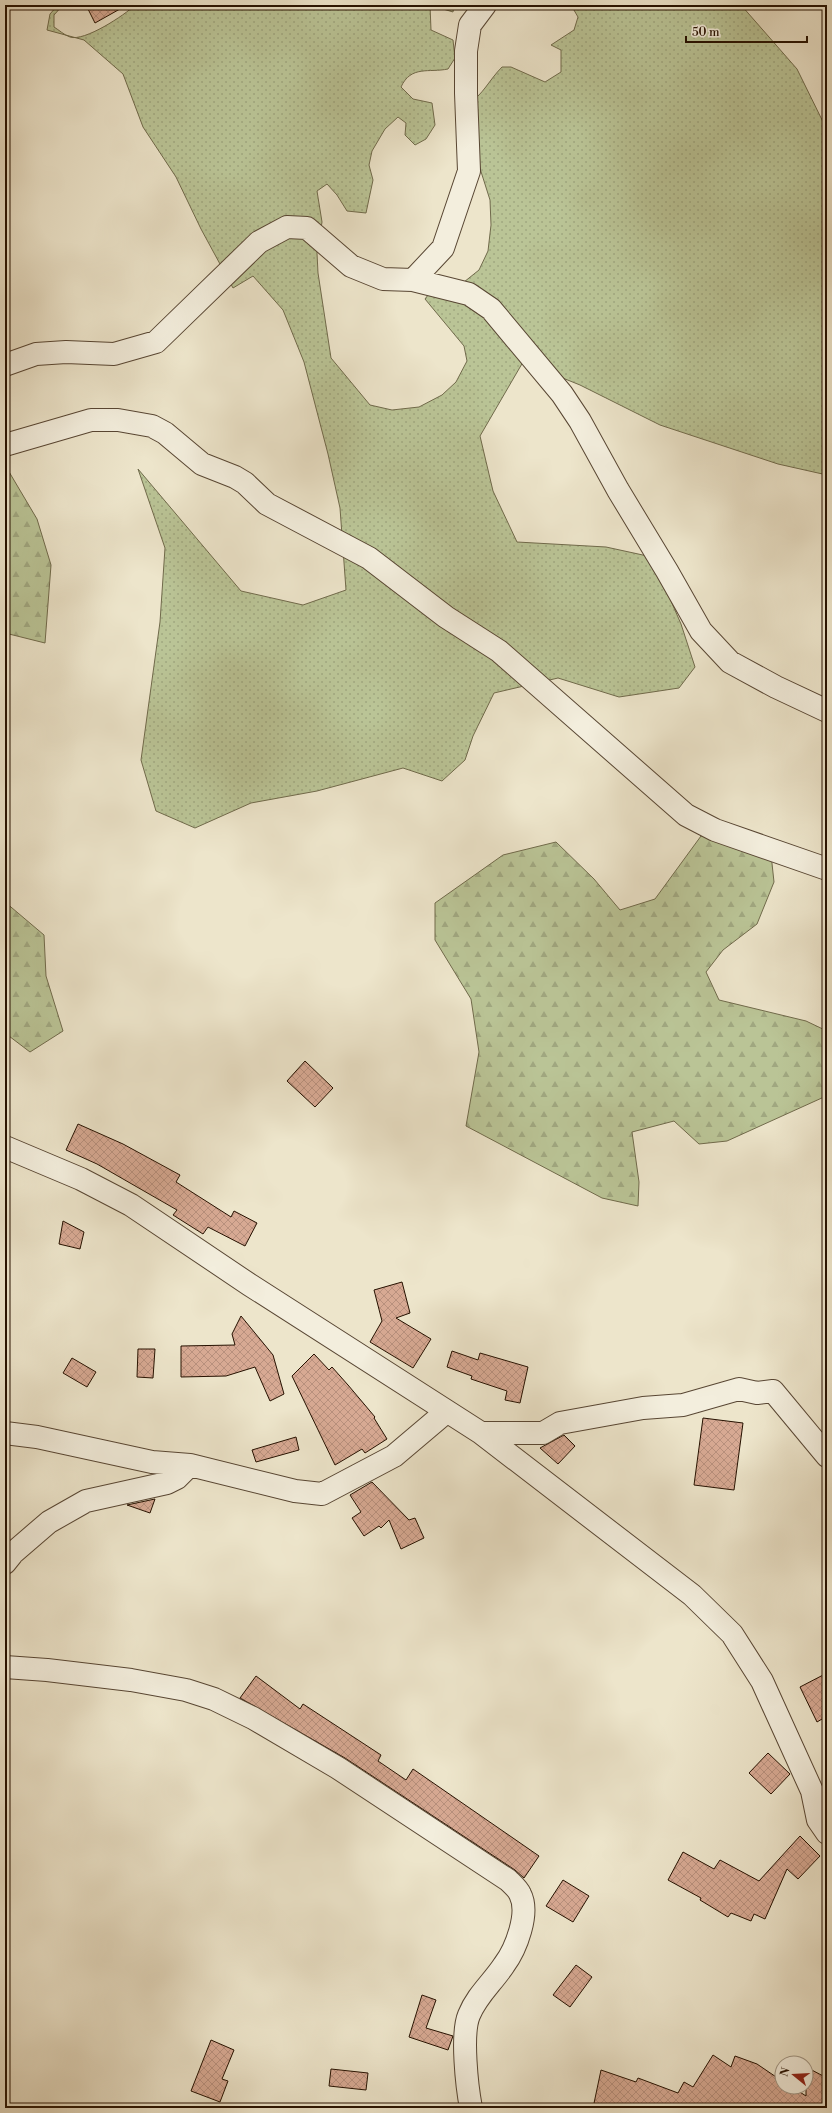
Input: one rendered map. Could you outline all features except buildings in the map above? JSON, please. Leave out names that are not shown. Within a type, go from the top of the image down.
[{"type":"street","points":[[413,280],[443,248],[469,171],[466,52],[470,25],[485,5]]},
{"type":"street","points":[[5,365],[36,354],[66,352],[114,354],[156,342],[258,242],[287,227],[307,228],[351,266],[383,279],[413,280],[469,294],[490,309],[557,388],[580,421],[618,490],[701,631],[730,662],[776,687],[827,711]]},
{"type":"street","points":[[5,445],[91,420],[118,420],[152,426],[165,433],[202,464],[225,472],[245,483],[267,504],[369,558],[446,617],[499,652],[686,814],[715,830],[827,869]]},
{"type":"street","points":[[5,1147],[80,1178],[131,1205],[250,1285],[481,1434],[692,1595],[732,1634],[762,1682],[812,1791],[824,1822]]},
{"type":"street","points":[[481,1434],[543,1433],[560,1423],[643,1408],[683,1405],[739,1389],[757,1393],[774,1391],[827,1456]]},
{"type":"street","points":[[5,1433],[37,1437],[152,1462],[190,1465],[295,1491],[322,1494],[394,1456],[446,1412]]},
{"type":"street","points":[[5,1563],[13,1553],[50,1522],[86,1501],[167,1483],[178,1478],[190,1465]]},
{"type":"street","points":[[5,1667],[47,1670],[131,1680],[186,1690],[214,1699],[253,1718],[338,1768],[508,1880],[520,1894],[524,1914],[519,1936],[505,1964],[485,1988],[469,2015],[465,2039],[471,2108]]},
{"type":"green space","points":[[58,5],[63,5],[54,15],[54,27],[66,35],[47,30],[50,14]]},
{"type":"green space","points":[[135,5],[430,5],[431,30],[453,40],[455,58],[448,69],[421,71],[415,73],[410,75],[405,80],[401,87],[413,99],[432,103],[435,125],[426,139],[415,145],[405,135],[406,123],[398,117],[385,129],[372,151],[369,165],[373,180],[366,213],[347,211],[337,195],[327,184],[317,191],[322,222],[317,253],[318,273],[331,358],[370,405],[392,410],[419,407],[442,395],[456,382],[467,361],[464,346],[425,299],[441,278],[459,286],[479,270],[488,251],[491,225],[490,200],[477,159],[468,104],[482,92],[502,67],[511,67],[545,82],[561,72],[561,50],[551,45],[574,30],[578,17],[571,5],[741,5],[797,69],[827,130],[827,475],[778,464],[660,425],[580,385],[523,362],[480,436],[493,491],[517,542],[606,547],[652,557],[681,624],[695,667],[679,688],[619,697],[558,678],[494,693],[473,736],[465,760],[442,781],[403,768],[317,791],[251,803],[195,828],[156,811],[141,760],[160,622],[165,548],[138,469],[241,591],[303,605],[346,590],[340,508],[328,454],[304,362],[283,310],[253,276],[233,288],[201,229],[176,177],[143,127],[123,74],[84,40],[74,37],[85,36],[104,27],[123,15]]},
{"type":"green space","points":[[430,5],[454,5],[453,12]]},
{"type":"green space","points":[[5,465],[37,519],[51,565],[45,643],[5,633]]},
{"type":"green space","points":[[747,833],[770,845],[774,882],[757,924],[723,950],[706,972],[719,1000],[806,1021],[827,1031],[827,1089],[824,1097],[727,1141],[699,1144],[674,1121],[632,1132],[639,1182],[638,1206],[602,1198],[466,1126],[479,1052],[471,999],[435,940],[435,903],[503,855],[556,842],[594,879],[620,910],[655,899],[701,836]]},
{"type":"green space","points":[[5,902],[44,935],[46,976],[63,1031],[30,1052],[5,1033]]}]
